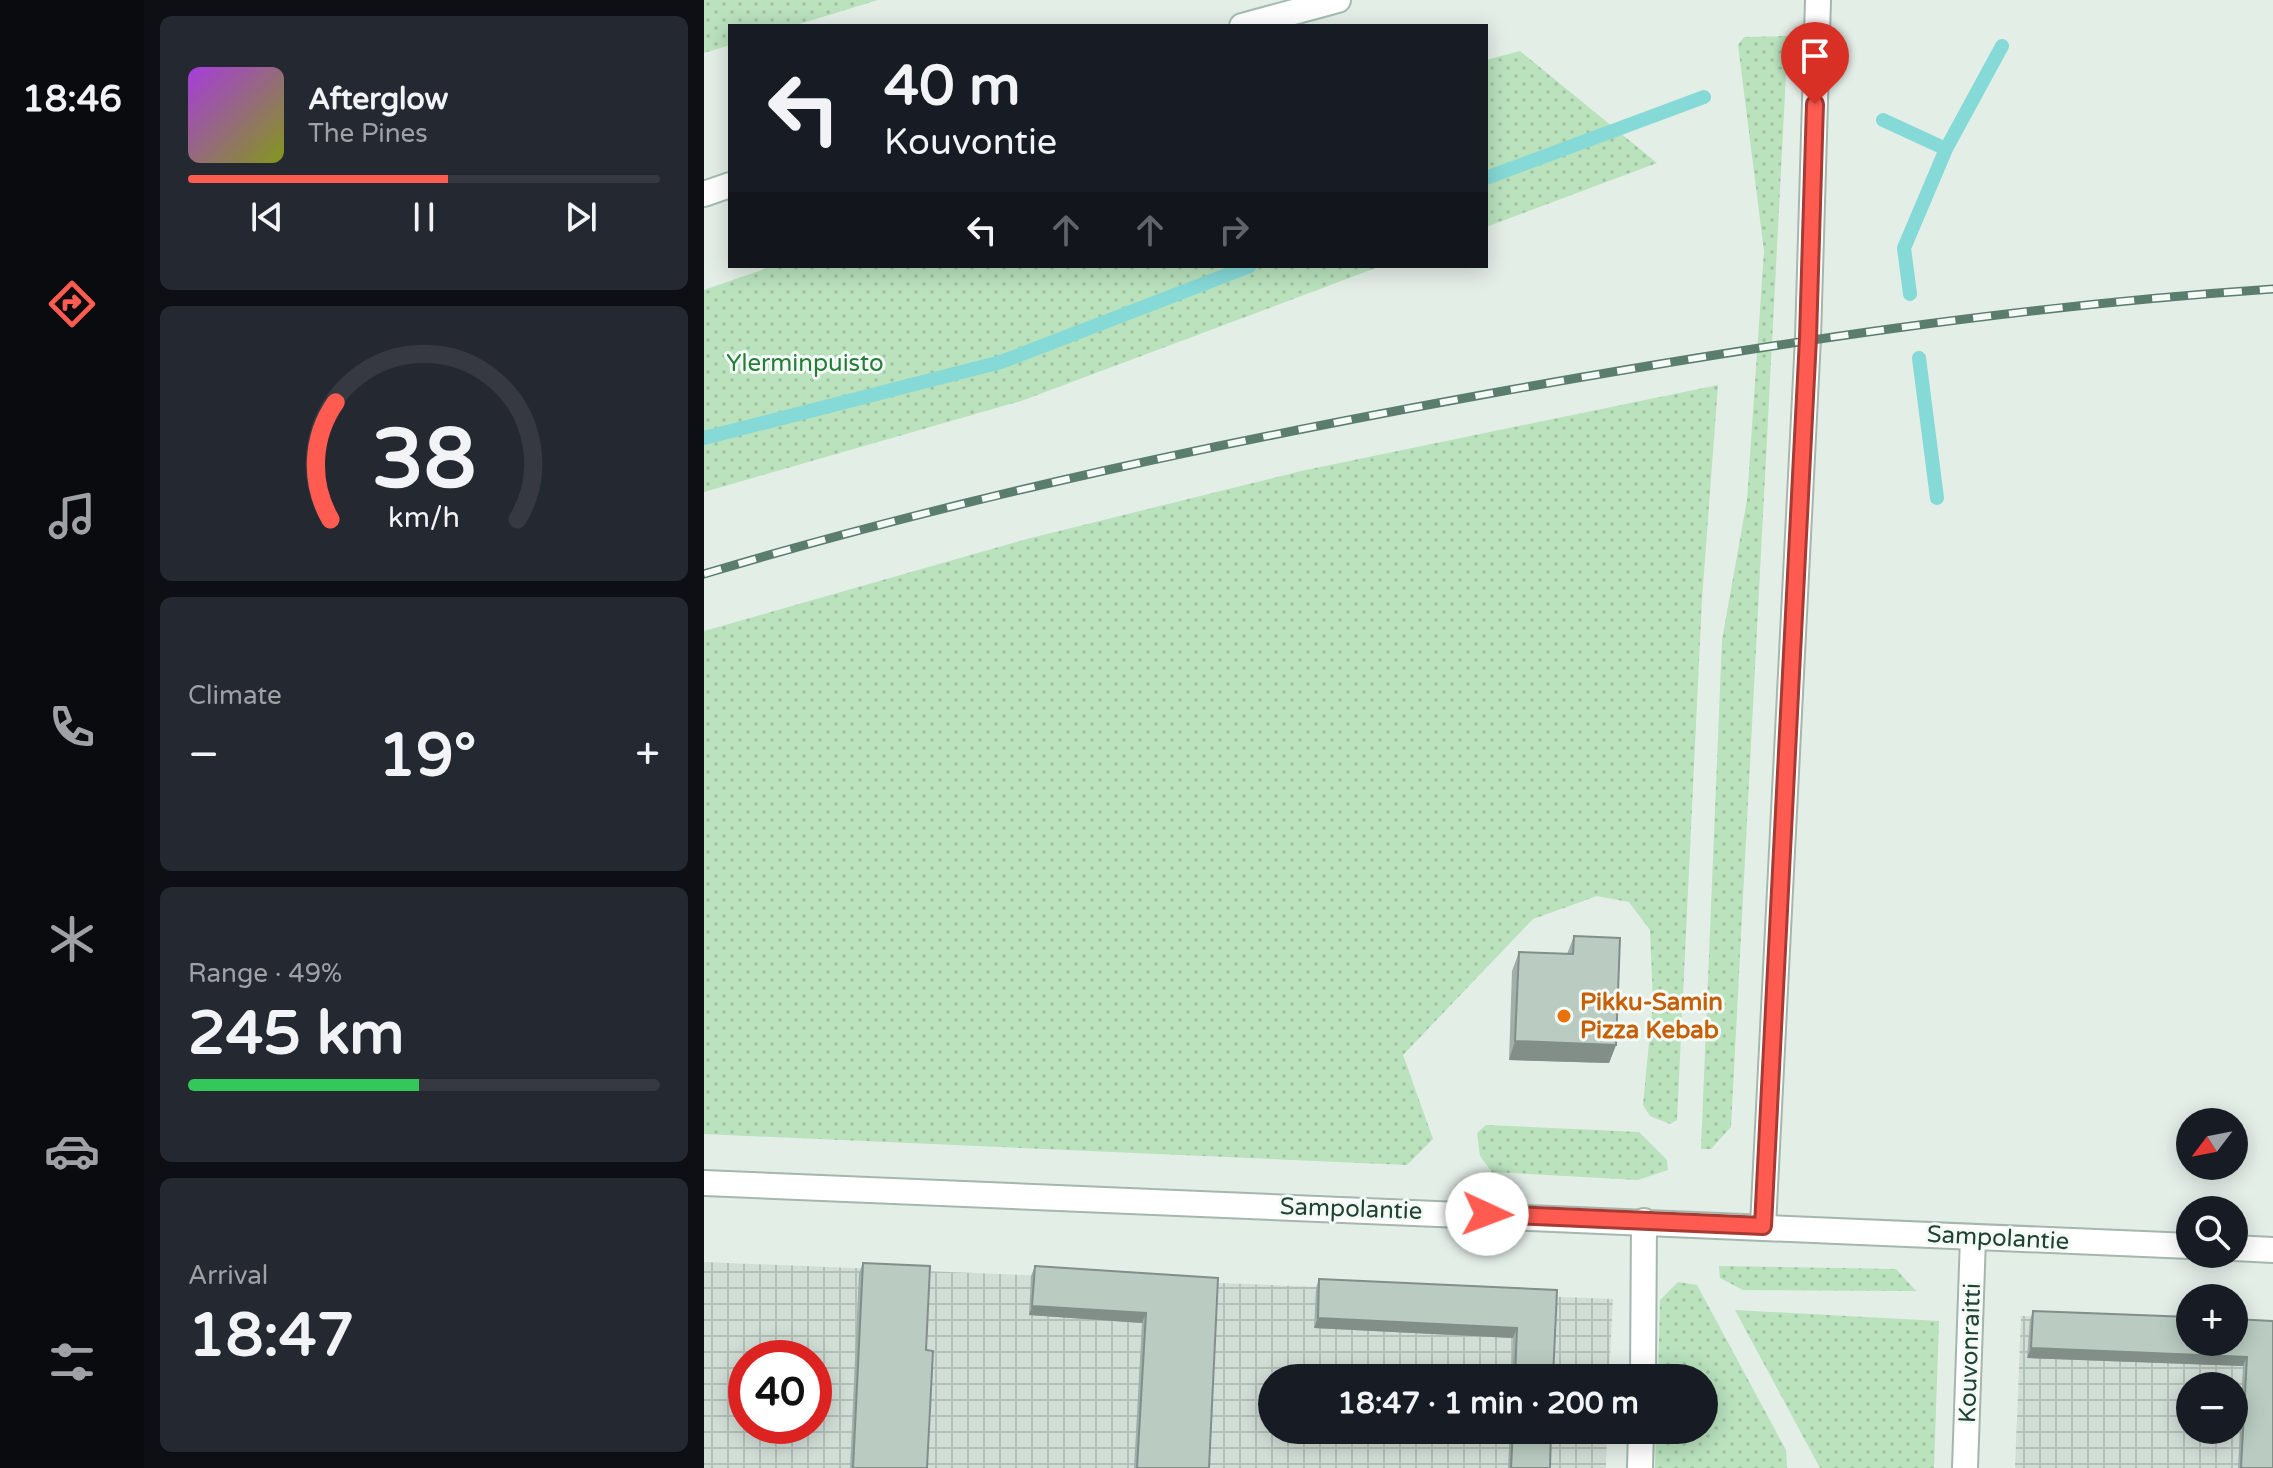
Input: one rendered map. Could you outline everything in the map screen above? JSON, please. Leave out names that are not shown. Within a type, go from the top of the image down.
[{"type":"street","points":[[1249,24],[1338,0]]},
{"type":"street","points":[[1763,1226],[1808,338],[1818,0]]},
{"type":"street","points":[[704,194],[728,186]]},
{"type":"street","name":"Sampolantie","points":[[704,1183],[2176,1245]]},
{"type":"street","points":[[1643,1364],[1644,1221]]},
{"type":"street","name":"Kouvonraitti","points":[[1965,1468],[1973,1238]]},
{"type":"street","points":[[2248,1249],[2273,1250]]},
{"type":"street","points":[[1640,1468],[1641,1444]]},
{"type":"shaded area","points":[[704,1262],[1613,1299],[1610,1364],[1258,1364],[1258,1444],[1607,1444],[1606,1468],[704,1468]]},
{"type":"shaded area","points":[[2021,1316],[2176,1322],[2176,1356],[2242,1356],[2247,1372],[2176,1372],[2176,1444],[2248,1444],[2248,1376],[2273,1468],[2015,1468]]},
{"type":"green space","points":[[704,0],[878,0],[800,24],[728,24],[728,46],[704,53]]},
{"type":"green space","points":[[1788,36],[1731,1127],[1711,1149],[1701,1149],[1722,640],[1747,500],[1764,251],[1738,45],[1744,37]]},
{"type":"green space","points":[[1520,51],[1657,163],[1488,226],[1488,59]]},
{"type":"green space","name":"Ylerminpuisto","points":[[767,268],[1376,268],[1021,401],[704,492],[704,290]]},
{"type":"green space","points":[[1718,385],[1702,599],[1677,1120],[1670,1124],[1650,1116],[1643,1105],[1653,1001],[1650,930],[1629,902],[1597,896],[1533,919],[1403,1055],[1433,1139],[1407,1165],[704,1134],[704,631],[1027,539],[1301,471]]},
{"type":"green space","points":[[1486,1125],[1639,1132],[1667,1160],[1668,1170],[1638,1180],[1492,1172],[1480,1156],[1477,1133]]},
{"type":"green space","points":[[1719,1266],[1896,1269],[1916,1291],[1743,1290],[1720,1278]]},
{"type":"green space","points":[[1678,1282],[1697,1285],[1786,1450],[1787,1468],[1655,1468],[1656,1444],[1718,1444],[1718,1364],[1658,1364],[1660,1300]]},
{"type":"green space","points":[[1735,1310],[1939,1321],[1934,1468],[1820,1468]]},
{"type":"building","points":[[1574,936],[1620,938],[1616,1045],[1515,1041],[1519,952],[1573,954]]},
{"type":"building","points":[[863,1263],[930,1266],[926,1350],[933,1351],[927,1468],[853,1468]]},
{"type":"building","points":[[1035,1266],[1218,1278],[1209,1468],[1137,1468],[1146,1313],[1032,1306]]},
{"type":"building","points":[[1319,1279],[1557,1290],[1554,1364],[1516,1364],[1517,1328],[1318,1318]]},
{"type":"building","points":[[2033,1311],[2176,1316],[2176,1354],[2031,1348]]},
{"type":"building","points":[[2248,1320],[2273,1321],[2273,1468],[2241,1468],[2242,1444],[2248,1444],[2247,1357],[2223,1356],[2248,1356]]},
{"type":"building","points":[[1512,1444],[1551,1444],[1550,1468],[1511,1468]]},
{"type":"waterway","points":[[1946,149],[2002,46]]},
{"type":"waterway","points":[[1488,177],[1704,97]]},
{"type":"waterway","points":[[1883,120],[1946,149],[1904,248],[1910,294]]},
{"type":"waterway","points":[[704,438],[1001,362],[1245,268]]},
{"type":"waterway","points":[[1919,358],[1937,498]]},
{"type":"railway","points":[[704,574],[803,545],[1003,494],[1306,428],[1509,390],[1890,329],[2081,306],[2273,289]]},
{"type":"place","name":"Pikku-Samin Pizza Kebab","points":[[1564,1016]]},
{"type":"route","points":[[1487,1214],[1763,1226],[1808,338],[1815,104]]}]
